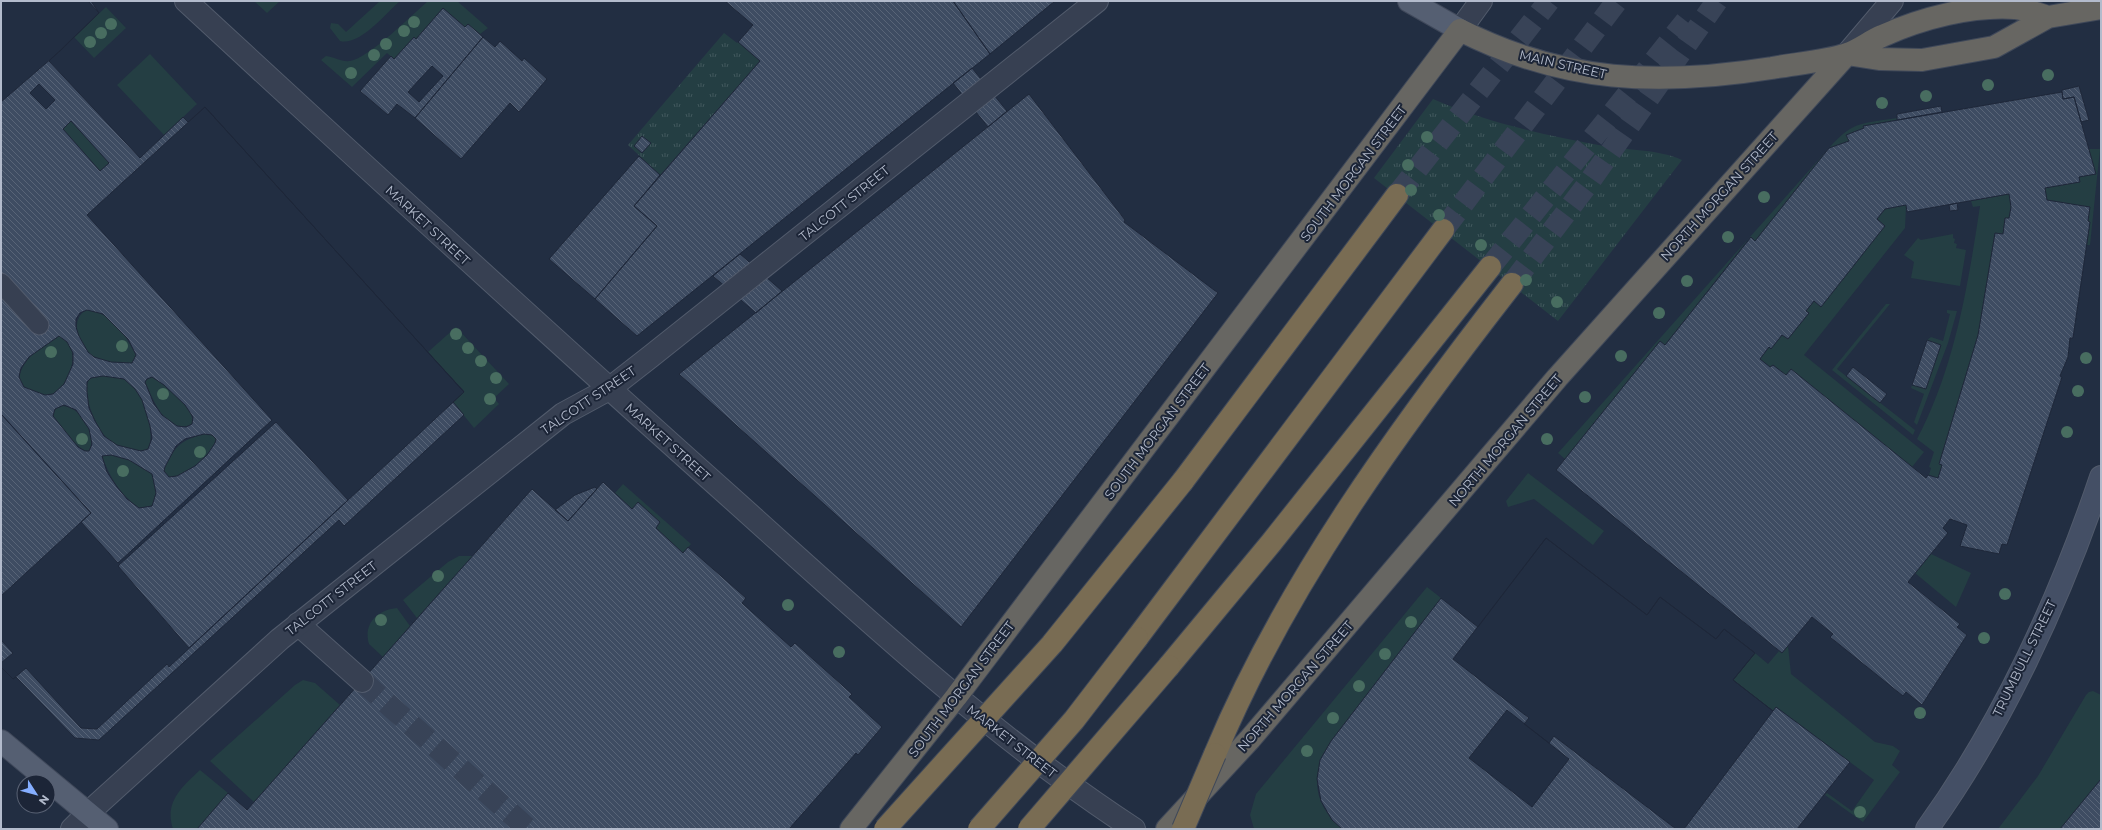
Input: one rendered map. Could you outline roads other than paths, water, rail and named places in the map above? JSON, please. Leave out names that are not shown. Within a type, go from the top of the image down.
[{"type":"highway","name":"MAIN STREET","points":[[1460,30],[1503,49],[1550,63],[1590,73],[1639,79],[1678,78],[1740,73],[1847,54],[1881,36],[1916,22],[1965,12],[1992,8],[2017,8],[2048,17]]},
{"type":"highway","name":"MAIN STREET","points":[[1847,54],[1879,59],[1922,60],[1994,47],[2048,17],[2101,8]]},
{"type":"highway","name":"SOUTH MORGAN STREET","points":[[851,829],[956,697],[1460,30]]},
{"type":"highway","name":"NORTH MORGAN STREET","points":[[1167,829],[1250,739],[1557,378],[1847,54]]},
{"type":"highway","points":[[885,829],[1052,644],[1183,481],[1396,195]]},
{"type":"highway","points":[[979,829],[1074,720],[1442,230]]},
{"type":"highway","points":[[1029,829],[1169,666],[1280,531],[1490,267]]},
{"type":"highway","points":[[1183,829],[1242,691],[1292,597],[1325,544],[1418,410],[1512,284]]},
{"type":"highway","points":[[1199,829],[1216,754]]},
{"type":"main road","name":"MAIN STREET","points":[[1409,1],[1460,30]]},
{"type":"main road","name":"TRUMBULL STREET","points":[[1927,829],[1968,766],[2027,658],[2070,562],[2101,477]]},
{"type":"main road","points":[[1,741],[107,829]]},
{"type":"street","name":"MARKET STREET","points":[[187,1],[519,309],[956,697],[1044,767],[1134,829]]},
{"type":"street","name":"TALCOTT STREET","points":[[72,829],[253,662],[298,624],[563,414],[609,389],[1097,1]]},
{"type":"street","points":[[1460,30],[1481,1]]},
{"type":"street","points":[[1847,54],[1892,1]]},
{"type":"street","points":[[1,283],[39,325]]},
{"type":"street","points":[[298,624],[362,681]]},
{"type":"tunnel","points":[[1397,195],[1549,1]]},
{"type":"tunnel","points":[[1443,230],[1617,1]]},
{"type":"tunnel","points":[[1512,284],[1590,181],[1717,1]]},
{"type":"tunnel","points":[[1490,267],[1686,21]]},
{"type":"tunnel","points":[[362,681],[528,829]]}]
